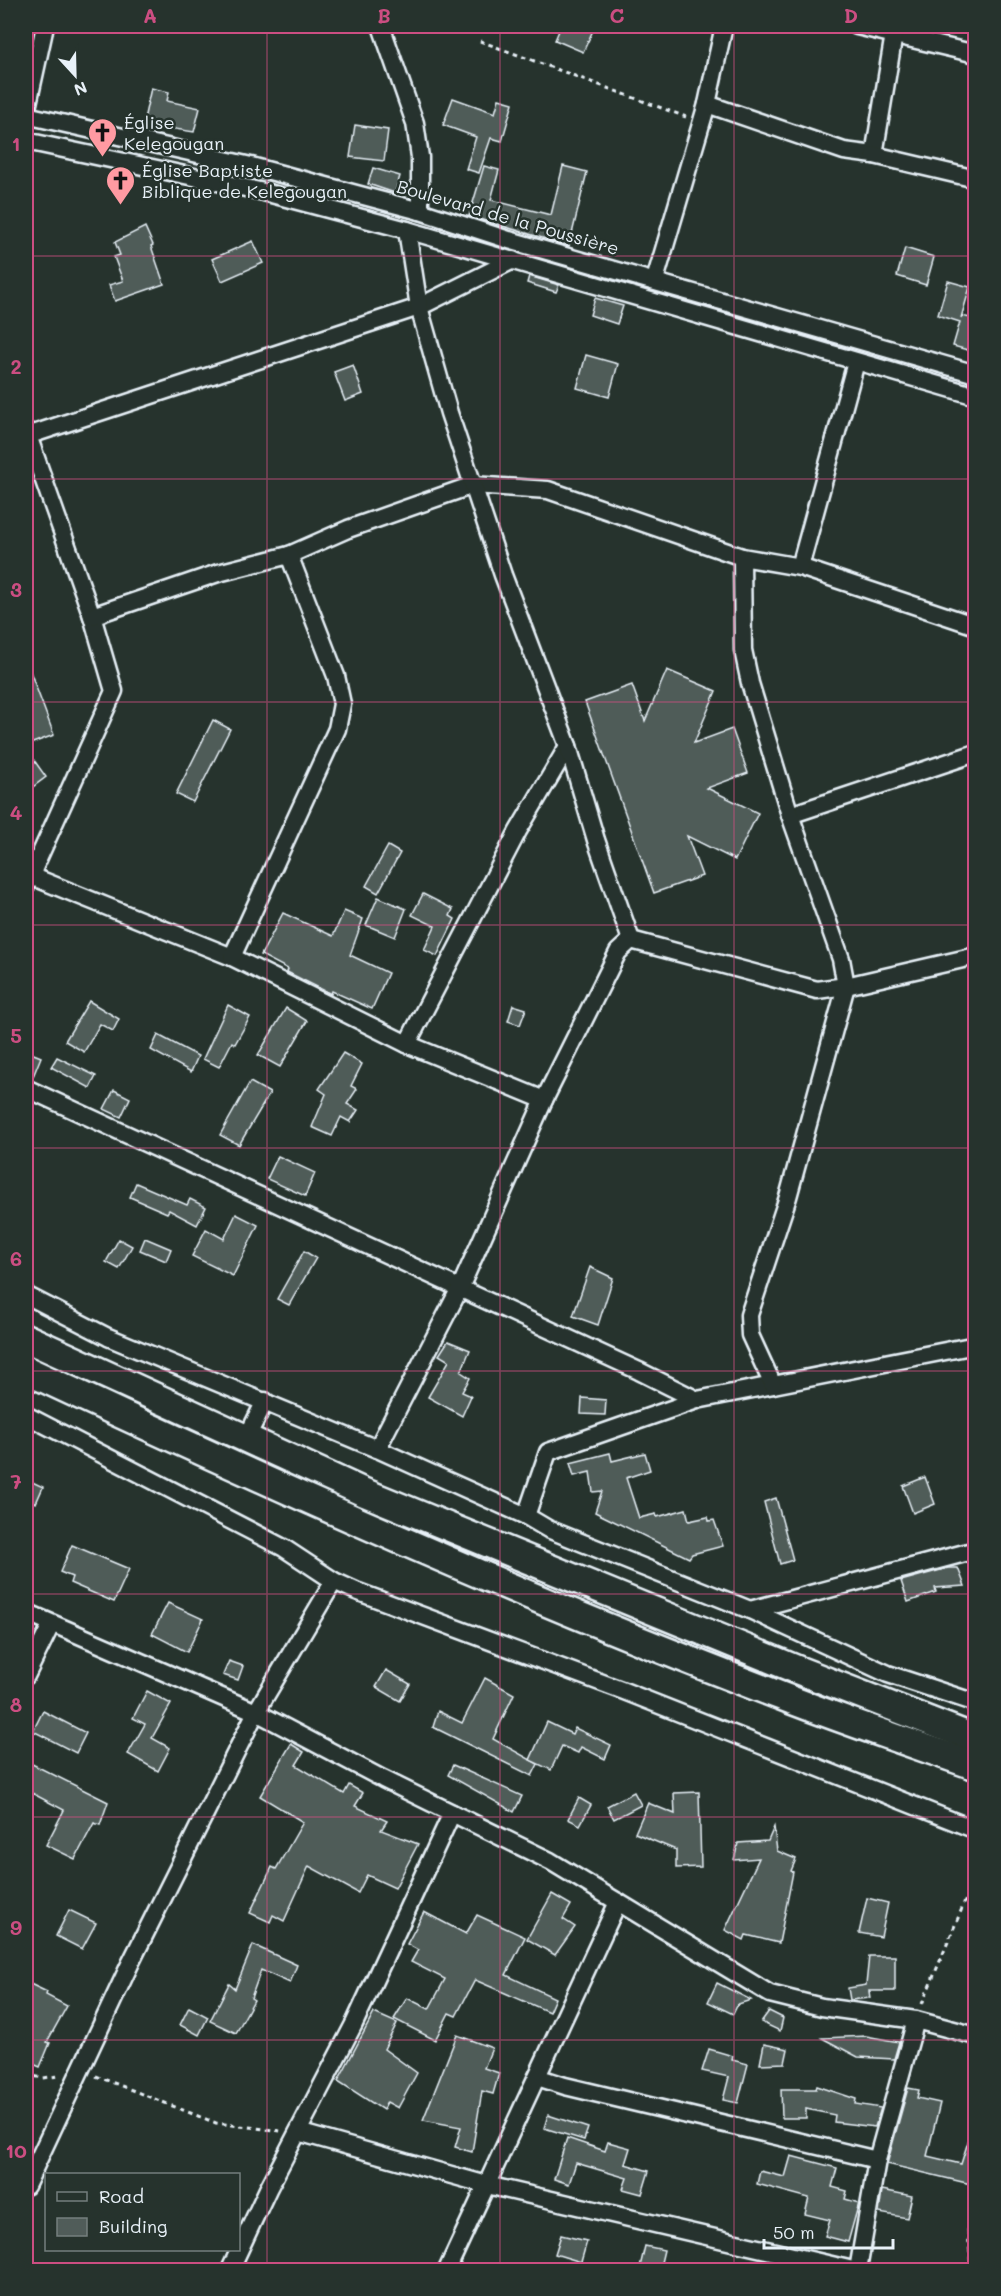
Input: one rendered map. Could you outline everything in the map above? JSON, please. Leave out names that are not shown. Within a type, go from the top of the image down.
[{"type":"main road","points":[[26,1338],[361,1491],[901,1712],[975,1738]]},
{"type":"main road","points":[[26,1370],[246,1473],[604,1627],[782,1697],[975,1766]]},
{"type":"street","points":[[26,114],[45,26]]},
{"type":"street","points":[[381,26],[415,123],[420,158],[420,211]]},
{"type":"street","points":[[655,280],[707,104],[724,26]]},
{"type":"street","points":[[857,26],[975,54]]},
{"type":"street","points":[[926,26],[931,43]]},
{"type":"street","points":[[874,154],[894,34]]},
{"type":"street","points":[[707,104],[844,151],[874,154],[975,179]]},
{"type":"street","name":"Boulevard de la Poussière","points":[[26,114],[251,166],[420,211],[509,240],[655,280],[975,374]]},
{"type":"street","points":[[26,141],[264,192],[407,230],[975,396]]},
{"type":"street","points":[[407,230],[419,308],[449,413],[503,575],[567,746],[596,840],[631,940]]},
{"type":"street","points":[[513,260],[419,308],[26,433],[92,616],[114,686],[113,696],[27,879],[232,957],[407,1044],[544,1101]]},
{"type":"street","points":[[800,567],[856,362]]},
{"type":"street","points":[[92,616],[218,573],[289,555],[348,529],[473,484],[548,490],[742,557],[800,567],[975,626]]},
{"type":"street","points":[[232,957],[337,729],[342,704],[336,676],[289,555]]},
{"type":"street","points":[[742,557],[743,650],[765,737],[841,959],[846,986],[788,1197],[749,1315],[750,1335],[773,1384]]},
{"type":"street","points":[[407,1044],[518,831],[567,746]]},
{"type":"street","points":[[790,815],[975,753]]},
{"type":"street","points":[[631,940],[809,989],[846,986],[975,956]]},
{"type":"street","points":[[377,1449],[460,1288],[544,1101],[618,952],[631,940]]},
{"type":"street","points":[[26,1088],[697,1400]]},
{"type":"street","points":[[26,1295],[108,1337],[377,1449],[548,1528],[750,1610],[888,1674],[975,1702]]},
{"type":"street","points":[[526,1516],[548,1452],[697,1400],[975,1345]]},
{"type":"street","points":[[246,1439],[265,1401]]},
{"type":"street","points":[[26,1415],[284,1548],[334,1581],[624,1691],[975,1830]]},
{"type":"street","points":[[750,1610],[975,1550]]},
{"type":"street","points":[[26,2187],[131,1962],[256,1712],[334,1581]]},
{"type":"street","points":[[26,1612],[51,1625],[256,1712],[550,1861],[770,1994],[822,2007],[916,2020],[975,2036]]},
{"type":"street","points":[[26,1676],[51,1625]]},
{"type":"street","points":[[240,2251],[354,2024],[452,1813]]},
{"type":"street","points":[[447,2271],[618,1902]]},
{"type":"street","points":[[858,2271],[877,2160],[916,2020]]},
{"type":"street","points":[[537,2077],[565,2086],[877,2160]]},
{"type":"street","points":[[298,2132],[487,2185],[853,2271]]},
{"type":"street","points":[[230,2271],[240,2251]]},
{"type":"path","points":[[480,40],[701,123]]},
{"type":"path","points":[[916,2020],[975,1875]]},
{"type":"path","points":[[26,2075],[43,2078],[79,2074],[101,2077],[216,2123],[298,2132]]},
{"type":"path","points":[[971,2271],[968,2230],[975,2216]]},
{"type":"building","points":[[561,26],[595,26],[583,52],[555,40]]},
{"type":"building","points":[[151,88],[169,92],[167,101],[200,108],[194,132],[143,124]]},
{"type":"building","points":[[453,98],[495,113],[499,99],[513,103],[502,141],[491,138],[479,173],[466,169],[476,137],[443,125]]},
{"type":"building","points":[[355,125],[388,130],[384,161],[350,157]]},
{"type":"building","points":[[484,166],[499,170],[491,200],[551,215],[563,166],[587,172],[569,246],[469,216]]},
{"type":"building","points":[[373,168],[400,176],[395,193],[368,184]]},
{"type":"building","points":[[145,227],[153,245],[151,246],[164,284],[115,301],[109,285],[123,281],[114,257],[120,255],[115,242]]},
{"type":"building","points":[[253,241],[263,263],[222,281],[212,259]]},
{"type":"building","points":[[905,248],[934,257],[926,285],[897,276]]},
{"type":"building","points":[[529,276],[559,285],[556,292],[527,283]]},
{"type":"building","points":[[948,281],[970,287],[961,318],[962,316],[975,319],[975,352],[953,346],[960,322],[938,315]]},
{"type":"building","points":[[595,298],[623,306],[617,324],[590,315]]},
{"type":"building","points":[[586,355],[618,364],[609,397],[577,388]]},
{"type":"building","points":[[353,365],[363,394],[345,401],[334,372]]},
{"type":"building","points":[[27,663],[54,735],[30,744],[26,733]]},
{"type":"building","points":[[667,670],[716,691],[694,743],[732,729],[748,773],[707,788],[758,813],[735,860],[687,836],[702,876],[654,893],[585,702],[632,685],[645,721]]},
{"type":"building","points":[[213,720],[230,729],[193,802],[176,794]]},
{"type":"building","points":[[26,749],[46,777],[26,792]]},
{"type":"building","points":[[388,846],[400,853],[378,893],[366,886]]},
{"type":"building","points":[[423,894],[453,909],[450,916],[455,919],[437,956],[424,950],[435,926],[412,915]]},
{"type":"building","points":[[378,897],[406,909],[395,937],[366,925]]},
{"type":"building","points":[[344,911],[363,919],[350,955],[388,973],[372,1009],[332,991],[331,994],[287,972],[288,969],[261,955],[283,913],[333,936]]},
{"type":"building","points":[[89,1001],[119,1019],[113,1031],[100,1024],[84,1052],[65,1041]]},
{"type":"building","points":[[228,1005],[250,1017],[235,1044],[232,1042],[219,1067],[203,1059]]},
{"type":"building","points":[[513,1005],[526,1009],[520,1025],[508,1021]]},
{"type":"building","points":[[286,1008],[307,1021],[280,1067],[258,1055]]},
{"type":"building","points":[[158,1035],[198,1056],[191,1072],[151,1050]]},
{"type":"building","points":[[26,1051],[41,1057],[32,1079],[26,1078]]},
{"type":"building","points":[[343,1053],[362,1064],[351,1086],[357,1089],[347,1104],[358,1110],[350,1122],[341,1117],[332,1136],[312,1127],[326,1094],[319,1089]]},
{"type":"building","points":[[57,1057],[96,1076],[90,1088],[51,1067]]},
{"type":"building","points":[[250,1082],[270,1093],[239,1145],[220,1135]]},
{"type":"building","points":[[114,1090],[130,1098],[121,1117],[104,1109]]},
{"type":"building","points":[[278,1156],[315,1173],[305,1196],[267,1179]]},
{"type":"building","points":[[136,1183],[187,1205],[190,1199],[206,1207],[197,1225],[169,1210],[167,1213],[130,1197]]},
{"type":"building","points":[[236,1214],[258,1225],[233,1276],[192,1256],[206,1229],[224,1239]]},
{"type":"building","points":[[145,1238],[171,1249],[166,1261],[140,1250]]},
{"type":"building","points":[[119,1239],[132,1246],[119,1269],[106,1262]]},
{"type":"building","points":[[304,1251],[316,1258],[289,1305],[277,1299]]},
{"type":"building","points":[[590,1267],[613,1278],[598,1325],[573,1316]]},
{"type":"building","points":[[448,1341],[470,1350],[461,1372],[470,1378],[462,1392],[471,1396],[462,1416],[428,1397],[449,1361],[439,1355]]},
{"type":"building","points":[[582,1398],[606,1400],[605,1415],[581,1414]]},
{"type":"building","points":[[610,1453],[612,1461],[645,1453],[650,1470],[626,1478],[639,1518],[656,1514],[657,1517],[686,1509],[689,1521],[708,1517],[709,1521],[714,1520],[723,1546],[692,1554],[689,1558],[595,1512],[602,1491],[593,1492],[590,1472],[574,1476],[570,1463]]},
{"type":"building","points":[[925,1477],[935,1504],[913,1513],[903,1486]]},
{"type":"building","points":[[26,1479],[43,1487],[36,1503],[26,1498]]},
{"type":"building","points":[[776,1498],[793,1560],[780,1564],[764,1502]]},
{"type":"building","points":[[72,1545],[129,1569],[114,1602],[70,1583],[72,1577],[60,1572]]},
{"type":"building","points":[[948,1568],[958,1568],[965,1586],[935,1588],[936,1592],[908,1602],[901,1581]]},
{"type":"building","points":[[168,1603],[203,1619],[187,1652],[152,1634]]},
{"type":"building","points":[[229,1661],[243,1666],[238,1680],[223,1675]]},
{"type":"building","points":[[386,1670],[410,1684],[400,1701],[376,1687]]},
{"type":"building","points":[[485,1678],[514,1694],[493,1739],[538,1764],[532,1776],[433,1727],[438,1711],[462,1723]]},
{"type":"building","points":[[147,1691],[171,1704],[152,1738],[170,1748],[158,1771],[128,1754],[145,1724],[133,1718]]},
{"type":"building","points":[[43,1711],[86,1733],[76,1753],[33,1731]]},
{"type":"building","points":[[547,1722],[572,1734],[575,1728],[611,1745],[605,1759],[581,1747],[578,1753],[562,1746],[551,1770],[530,1760]]},
{"type":"building","points":[[291,1744],[304,1752],[296,1765],[344,1794],[349,1785],[363,1793],[355,1806],[387,1821],[381,1830],[418,1844],[395,1888],[367,1875],[358,1893],[309,1866],[284,1921],[273,1915],[270,1922],[250,1913],[272,1867],[276,1869],[303,1822],[260,1796]]},
{"type":"building","points":[[26,1761],[108,1802],[100,1825],[94,1823],[75,1859],[46,1845],[64,1810],[26,1790]]},
{"type":"building","points":[[453,1765],[522,1796],[514,1812],[448,1775]]},
{"type":"building","points":[[634,1792],[641,1805],[614,1819],[607,1806]]},
{"type":"building","points":[[699,1792],[701,1867],[676,1868],[676,1850],[635,1833],[648,1803],[675,1814],[674,1793]]},
{"type":"building","points":[[579,1798],[591,1805],[580,1825],[568,1819]]},
{"type":"building","points":[[774,1827],[777,1851],[796,1859],[791,1871],[793,1872],[779,1943],[746,1935],[744,1940],[725,1930],[759,1858],[734,1860],[738,1843],[768,1841]]},
{"type":"building","points":[[552,1894],[571,1905],[563,1919],[575,1927],[555,1955],[527,1939]]},
{"type":"building","points":[[867,1898],[888,1903],[881,1937],[859,1933]]},
{"type":"building","points":[[69,1910],[96,1923],[82,1949],[56,1936]]},
{"type":"building","points":[[424,1912],[466,1934],[477,1915],[525,1937],[506,1975],[555,1998],[549,2012],[475,1980],[456,2016],[449,2013],[435,2040],[394,2019],[407,1998],[429,2009],[445,1979],[411,1962],[418,1950],[407,1944]]},
{"type":"building","points":[[253,1945],[297,1965],[290,1983],[261,1970],[251,1998],[254,2000],[236,2033],[210,2021],[229,1984],[235,1989]]},
{"type":"building","points":[[869,1956],[895,1956],[895,1991],[869,1991],[870,1998],[850,2000],[848,1988],[866,1985]]},
{"type":"building","points":[[26,1982],[47,1992],[46,1995],[67,2006],[47,2042],[50,2043],[40,2067],[26,2061],[26,2025],[30,2015],[26,2013]]},
{"type":"building","points":[[717,1983],[751,2000],[738,2004],[733,2014],[708,2002]]},
{"type":"building","points":[[189,2007],[208,2017],[199,2035],[180,2025]]},
{"type":"building","points":[[769,2011],[783,2018],[780,2031],[761,2022]]},
{"type":"building","points":[[374,2013],[397,2023],[384,2049],[417,2073],[398,2108],[387,2102],[383,2110],[338,2081]]},
{"type":"building","points":[[457,2035],[492,2048],[484,2068],[499,2073],[493,2094],[482,2091],[472,2152],[455,2147],[461,2127],[423,2120]]},
{"type":"building","points":[[866,2036],[899,2042],[894,2059],[858,2057],[822,2038]]},
{"type":"building","points":[[764,2044],[788,2049],[785,2063],[760,2064]]},
{"type":"building","points":[[709,2049],[733,2056],[732,2060],[748,2064],[738,2103],[723,2100],[729,2077],[702,2071]]},
{"type":"building","points":[[817,2086],[856,2099],[855,2104],[881,2108],[875,2127],[834,2122],[835,2115],[806,2109],[806,2118],[782,2118],[781,2089],[816,2089]]},
{"type":"building","points":[[908,2088],[919,2090],[917,2098],[940,2103],[927,2156],[961,2164],[972,2129],[975,2130],[975,2185],[887,2164]]},
{"type":"building","points":[[548,2115],[588,2128],[584,2140],[544,2128]]},
{"type":"building","points":[[567,2138],[605,2151],[608,2142],[630,2148],[625,2164],[649,2171],[642,2194],[623,2189],[627,2178],[576,2163],[569,2184],[554,2179]]},
{"type":"building","points":[[791,2156],[837,2168],[832,2187],[847,2191],[845,2199],[859,2203],[848,2242],[825,2236],[830,2220],[805,2214],[809,2198],[757,2184],[760,2171],[785,2177]]},
{"type":"building","points":[[882,2190],[912,2196],[907,2218],[879,2213]]},
{"type":"building","points":[[561,2235],[587,2241],[581,2262],[555,2254]]},
{"type":"building","points":[[645,2246],[664,2250],[659,2271],[639,2271]]},
{"type":"place","name":"Église Kelegougan","points":[[103,158]]},
{"type":"place","name":"Église Baptiste Biblique de Kelegougan","points":[[121,206]]}]
